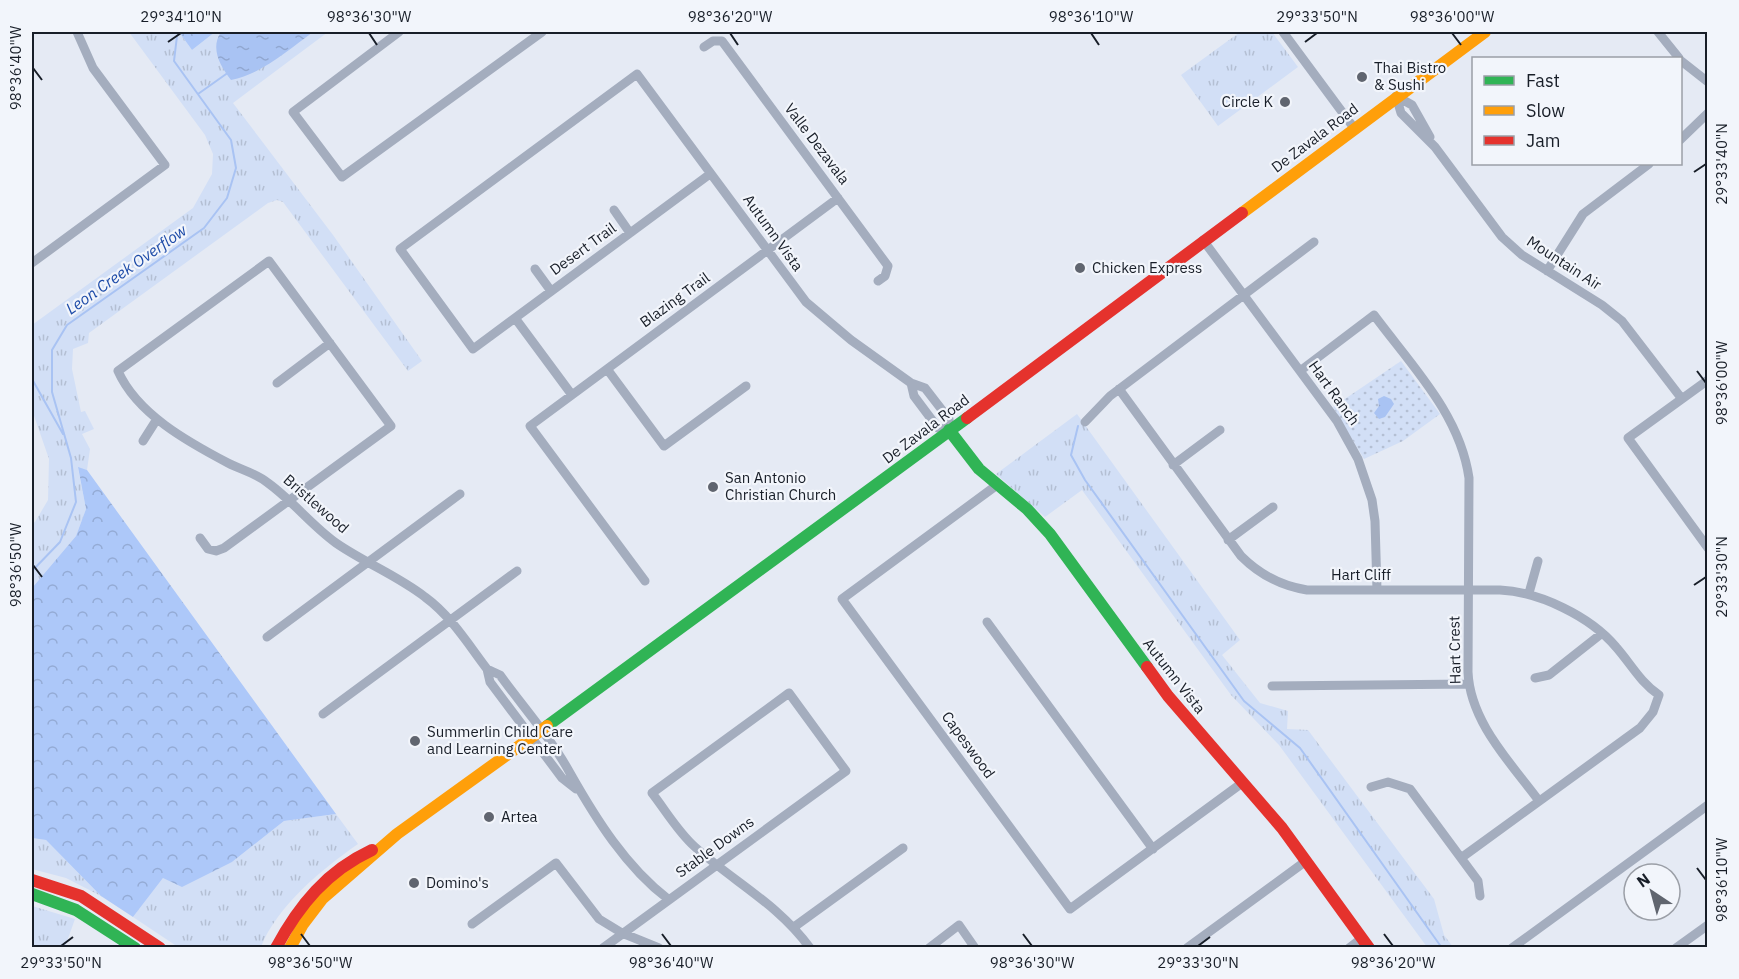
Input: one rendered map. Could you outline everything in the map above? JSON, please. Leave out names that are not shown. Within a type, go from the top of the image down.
[{"type":"main road","name":"De Zavala Road","points":[[290,948],[303,924],[322,899],[382,846],[949,430],[1485,32]]},
{"type":"main road","name":"Autumn Vista","points":[[949,430],[974,463],[1040,520],[1168,696],[1282,828],[1366,943]]},
{"type":"main road","name":"De Zavala Road","points":[[276,948],[300,906],[321,884],[353,858],[382,846]]},
{"type":"main road","points":[[32,880],[81,896],[160,948]]},
{"type":"main road","points":[[32,894],[91,918],[135,948]]},
{"type":"street","points":[[32,263],[165,165],[93,68],[83,50],[77,32]]},
{"type":"street","points":[[399,32],[293,112],[342,177],[542,32]]},
{"type":"street","points":[[1283,32],[1354,128]]},
{"type":"street","points":[[1658,32],[1678,57]]},
{"type":"street","name":"Valle Dezavala","points":[[704,47],[713,41],[722,41],[888,266],[885,276],[878,281]]},
{"type":"street","points":[[1682,61],[1707,82]]},
{"type":"street","name":"Autumn Vista","points":[[473,349],[400,249],[637,74],[767,251],[818,313],[911,382],[926,388],[949,419],[949,430],[938,428],[914,396],[911,382]]},
{"type":"street","name":"Mountain Air","points":[[1396,96],[1412,105],[1435,147],[1502,237],[1522,255],[1602,305],[1622,321],[1682,399]]},
{"type":"street","points":[[1682,138],[1707,113]]},
{"type":"street","points":[[1546,271],[1583,214],[1648,165]]},
{"type":"street","name":"Desert Trail","points":[[473,349],[710,174]]},
{"type":"street","name":"Blazing Trail","points":[[645,581],[530,426],[838,198]]},
{"type":"street","points":[[614,210],[630,233]]},
{"type":"street","name":"Hart Ranch","points":[[1203,240],[1348,440],[1366,479],[1375,521],[1377,590]]},
{"type":"street","points":[[1085,422],[1119,389],[1314,242]]},
{"type":"street","name":"Bristlewood","points":[[330,343],[269,261],[118,371],[134,398],[157,419],[221,459],[260,477],[322,532],[425,597],[450,621],[487,669],[490,682],[536,734],[562,778],[578,791],[639,873],[668,899]]},
{"type":"street","points":[[535,269],[551,291]]},
{"type":"street","name":"Hart Crest","points":[[1300,371],[1374,315],[1452,423],[1474,478],[1469,590],[1469,684],[1476,712],[1539,801]]},
{"type":"street","points":[[515,318],[572,395]]},
{"type":"street","points":[[200,538],[208,549],[216,551],[224,548],[391,426],[330,343],[277,383]]},
{"type":"street","points":[[607,369],[664,446],[746,386]]},
{"type":"street","points":[[1707,380],[1628,438],[1707,548]]},
{"type":"street","name":"Hart Cliff","points":[[1119,389],[1228,540],[1257,571],[1286,585],[1318,590],[1469,590],[1529,593],[1566,610],[1616,647],[1639,679],[1659,695],[1653,712],[1640,728],[1539,801]]},
{"type":"street","points":[[143,441],[157,419]]},
{"type":"street","points":[[1173,465],[1220,430]]},
{"type":"street","name":"Capeswood","points":[[997,485],[843,599],[1070,909],[1153,849]]},
{"type":"street","points":[[267,637],[460,494]]},
{"type":"street","points":[[1228,540],[1273,507]]},
{"type":"street","points":[[1529,593],[1538,561]]},
{"type":"street","points":[[324,714],[517,571]]},
{"type":"street","points":[[987,622],[1153,849],[1242,783]]},
{"type":"street","points":[[1535,678],[1549,675],[1601,634]]},
{"type":"street","points":[[1272,686],[1469,684]]},
{"type":"street","name":"Stable Downs","points":[[603,948],[846,771],[789,693],[652,793],[686,839],[717,863]]},
{"type":"street","points":[[1371,787],[1388,782],[1410,789],[1478,881],[1480,896]]},
{"type":"street","points":[[1461,858],[1539,801]]},
{"type":"street","points":[[1512,947],[1707,805]]},
{"type":"street","points":[[794,927],[903,848]]},
{"type":"street","points":[[1187,948],[1305,861]]},
{"type":"street","points":[[472,924],[556,863],[593,913],[622,933],[660,948]]},
{"type":"street","points":[[717,863],[774,907],[794,927],[810,948]]},
{"type":"street","points":[[91,918],[99,906]]},
{"type":"street","points":[[929,948],[959,925],[975,948]]},
{"type":"street","points":[[1676,948],[1707,925]]},
{"type":"street","points":[[1349,948],[1366,943]]},
{"type":"green space","points":[[129,32],[179,32],[192,50],[215,32],[328,32],[233,103],[333,235],[422,361],[408,371],[283,202],[277,200],[268,203],[89,333],[88,343],[73,349],[72,369],[81,412],[85,411],[94,429],[82,434],[90,449],[87,470],[78,468],[86,509],[76,536],[32,588],[32,524],[48,500],[49,459],[32,410],[32,325],[193,208],[212,174],[213,154],[205,135]]},
{"type":"green space","points":[[179,32],[215,32],[192,50]]},
{"type":"green space","points":[[1240,32],[1272,32],[1298,67],[1218,126],[1181,75]]},
{"type":"green space","points":[[1401,361],[1440,414],[1403,441],[1364,459],[1333,407]]},
{"type":"green space","points":[[1077,414],[1240,640],[1222,655],[1260,703],[1288,711],[1287,729],[1308,730],[1434,899],[1444,935],[1453,947],[1427,947],[1279,745],[1231,695],[1082,490],[1045,517],[996,474]]},
{"type":"green space","points":[[78,467],[87,470],[336,814],[284,821],[232,862],[182,887],[163,878],[133,917],[101,896],[46,840],[32,838],[32,588],[76,536],[86,509]]},
{"type":"green space","points":[[336,814],[358,844],[302,889],[278,917],[261,947],[178,947],[133,917],[163,878],[232,862],[284,821]]},
{"type":"green space","points":[[32,838],[46,840],[101,896],[66,878],[32,869]]},
{"type":"green space","points":[[32,906],[75,919],[65,947],[32,947]]},
{"type":"water","points":[[221,32],[313,32],[264,67],[231,80],[223,69],[216,51]]},
{"type":"water","points":[[1384,396],[1391,399],[1394,404],[1385,417],[1379,419],[1374,413],[1379,406],[1378,399]]},
{"type":"waterway","name":"Leon Creek Overflow","points":[[32,571],[60,542],[76,502],[71,458],[52,392],[52,350],[67,325],[204,228],[227,198],[236,168],[231,140],[174,61],[177,36],[180,32]]},
{"type":"waterway","points":[[198,94],[229,72]]},
{"type":"waterway","points":[[32,379],[63,434]]},
{"type":"waterway","points":[[1078,426],[1071,455],[1085,480],[1244,701],[1300,748],[1442,948]]},
{"type":"traffic: fast","points":[[547,726],[967,418]]},
{"type":"traffic: fast","points":[[949,430],[979,469],[1027,509],[1050,534],[1147,667]]},
{"type":"traffic: fast","points":[[32,894],[76,910],[135,948]]},
{"type":"traffic: slow","points":[[1242,213],[1485,32]]},
{"type":"traffic: slow","points":[[290,948],[303,924],[322,899],[397,834],[547,726]]},
{"type":"traffic: jam","points":[[967,418],[1242,213]]},
{"type":"traffic: jam","points":[[1147,667],[1168,696],[1282,828],[1369,948]]},
{"type":"traffic: jam","points":[[276,948],[294,918],[316,891],[341,868],[372,850]]},
{"type":"traffic: jam","points":[[32,880],[81,896],[160,948]]},
{"type":"place","name":"Thai Bistro & Sushi","points":[[1362,77]]},
{"type":"place","name":"Circle K","points":[[1285,102]]},
{"type":"place","name":"Chicken Express","points":[[1080,268]]},
{"type":"place","name":"San Antonio Christian Church","points":[[713,487]]},
{"type":"place","name":"Summerlin Child Care and Learning Center","points":[[415,741]]},
{"type":"place","name":"Artea","points":[[489,817]]},
{"type":"place","name":"Domino's","points":[[414,883]]}]
